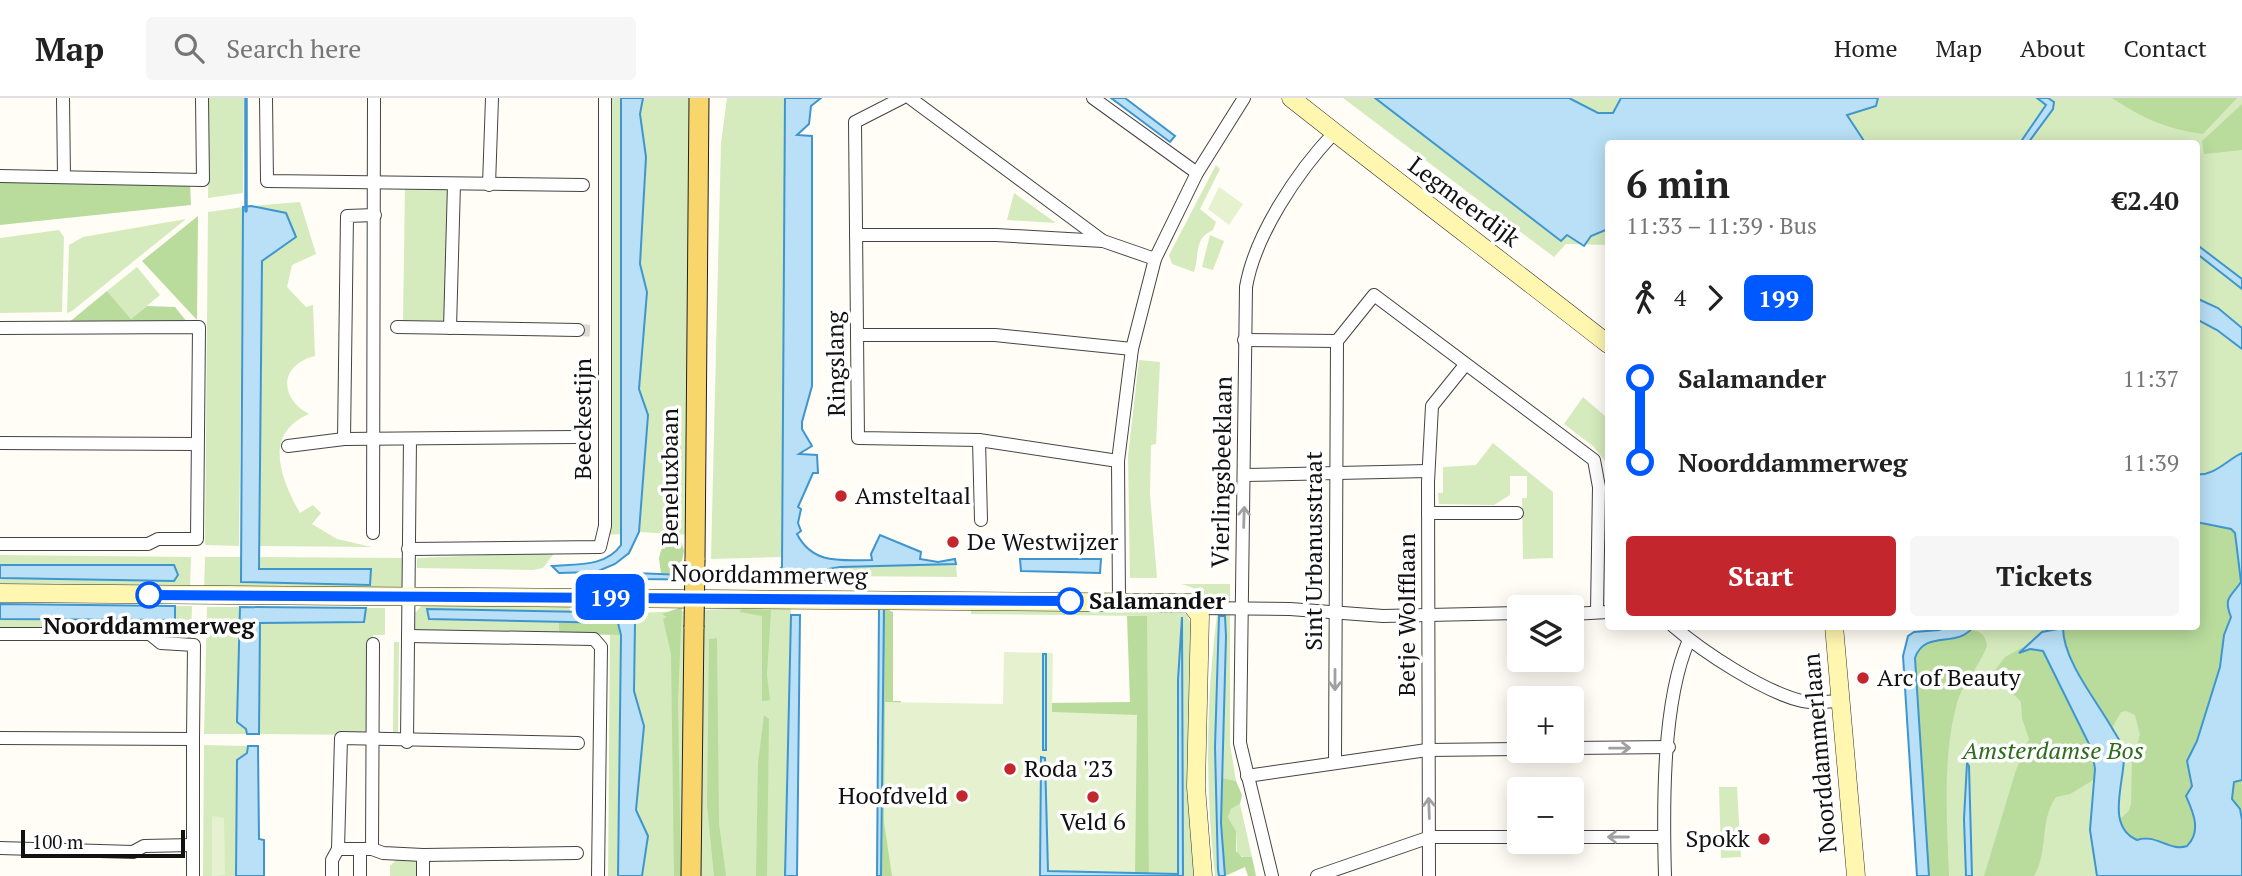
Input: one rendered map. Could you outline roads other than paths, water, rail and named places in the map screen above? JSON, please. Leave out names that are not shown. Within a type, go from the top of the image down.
[{"type":"main road","name":"Beneluxbaan","points":[[691,876],[699,98]]},
{"type":"main road","name":"Beneluxbaan","points":[[698,184],[705,165],[712,98]]},
{"type":"main road","name":"Beneluxbaan","points":[[693,771],[703,876]]},
{"type":"street","points":[[63,98],[64,177]]},
{"type":"street","points":[[0,176],[203,180],[202,98]]},
{"type":"street","points":[[266,98],[267,181],[605,186]]},
{"type":"street","points":[[373,533],[374,98]]},
{"type":"street","points":[[489,185],[492,98]]},
{"type":"street","name":"Beeckestijn","points":[[408,549],[600,547],[605,526],[591,436],[599,331],[605,186],[605,98]]},
{"type":"street","name":"Ringslang","points":[[902,98],[855,122],[858,438],[979,440],[1118,461]]},
{"type":"street","points":[[910,98],[1103,241]]},
{"type":"street","points":[[1093,98],[1196,173]]},
{"type":"street","points":[[1119,602],[1118,461],[1132,349],[1156,259],[1196,173],[1244,98]]},
{"type":"street","name":"Legmeerdijk","points":[[1291,98],[1605,342]]},
{"type":"street","name":"Vierlingsbeeklaan","points":[[1272,876],[1240,743],[1246,287],[1251,257],[1264,230],[1334,133]]},
{"type":"street","points":[[450,328],[454,184]]},
{"type":"street","points":[[344,439],[347,216],[375,215]]},
{"type":"street","points":[[856,235],[1103,241],[1156,259]]},
{"type":"street","points":[[1244,340],[1337,341],[1374,295],[1594,460],[1600,487],[1603,612],[1584,613]]},
{"type":"street","points":[[0,328],[199,327],[197,539],[158,539],[148,544],[0,544]]},
{"type":"street","points":[[397,327],[578,330]]},
{"type":"street","points":[[857,335],[995,335],[1132,349]]},
{"type":"street","name":"Sint Urbanusstraat","points":[[1335,761],[1337,341]]},
{"type":"street","name":"Betje Wolfflaan","points":[[1429,876],[1428,471],[1432,406],[1465,365]]},
{"type":"street","points":[[288,446],[344,439],[591,436]]},
{"type":"street","points":[[407,742],[410,439]]},
{"type":"street","points":[[979,440],[981,520]]},
{"type":"street","points":[[0,443],[197,444]]},
{"type":"street","points":[[1245,475],[1428,471]]},
{"type":"street","points":[[1428,513],[1517,513]]},
{"type":"street","name":"Noorddammerweg","points":[[0,593],[1180,602],[1198,612],[1242,609],[1383,616],[1428,612]]},
{"type":"street","points":[[1198,612],[1196,787],[1203,876]]},
{"type":"street","points":[[1428,612],[1507,613]]},
{"type":"street","points":[[1678,630],[1689,640],[1765,685],[1803,701],[1841,701]]},
{"type":"street","name":"Noorddammerlaan","points":[[1834,630],[1856,876]]},
{"type":"street","points":[[0,634],[150,634],[161,643],[194,645],[192,876]]},
{"type":"street","points":[[408,636],[594,639],[601,647],[598,876]]},
{"type":"street","points":[[1665,876],[1668,747],[1678,666],[1689,640]]},
{"type":"street","points":[[360,876],[366,849],[373,738],[373,644]]},
{"type":"street","points":[[0,738],[193,739]]},
{"type":"street","points":[[332,876],[332,860],[338,849],[341,738],[407,742],[599,743]]},
{"type":"street","points":[[1584,748],[1668,747]]},
{"type":"street","points":[[1247,776],[1335,761],[1427,750],[1507,749]]},
{"type":"street","points":[[1317,876],[1430,837],[1507,837]]},
{"type":"street","points":[[1584,837],[1664,837]]},
{"type":"street","points":[[0,848],[133,852],[144,846],[193,845]]},
{"type":"street","points":[[338,849],[423,855],[598,854]]},
{"type":"street","points":[[423,855],[423,876]]},
{"type":"water","points":[[621,98],[643,98],[640,114],[646,157],[640,264],[647,292],[639,389],[648,415],[639,532],[629,553],[615,564],[596,572],[559,573],[552,566],[599,561],[615,552],[621,545]]},
{"type":"water","points":[[785,98],[821,98],[811,106],[809,124],[797,135],[812,136],[812,386],[802,429],[812,446],[799,454],[817,455],[818,473],[813,473],[798,507],[801,509],[798,523],[801,531],[797,534],[811,551],[829,559],[872,560],[871,554],[880,535],[921,552],[920,559],[938,562],[955,559],[956,564],[840,567],[828,569],[828,581],[635,579],[635,573],[758,578],[771,575],[782,567]]},
{"type":"water","points":[[1111,98],[1125,98],[1175,136],[1170,142]]},
{"type":"water","points":[[1375,98],[1569,98],[1598,113],[1613,113],[1621,98],[1878,98],[1876,106],[1847,115],[1863,140],[1605,140],[1605,230],[1591,236],[1584,246],[1567,235],[1561,241]]},
{"type":"water","points":[[2037,98],[2048,98],[2054,102],[2053,109],[2030,140],[2022,140],[2046,105]]},
{"type":"water","points":[[243,207],[286,213],[296,237],[262,261],[259,569],[371,569],[370,585],[241,582]]},
{"type":"water","points":[[2200,247],[2242,279],[2242,289],[2200,256]]},
{"type":"water","points":[[2200,300],[2218,308],[2242,328],[2242,349],[2200,321]]},
{"type":"water","points":[[2242,453],[2242,780],[2234,782],[2232,799],[2240,809],[2242,820],[2242,876],[2097,876],[2090,830],[2095,769],[2092,750],[2043,651],[2030,649],[2019,653],[2042,632],[2063,630],[2074,666],[2124,752],[2119,801],[2121,824],[2127,833],[2137,840],[2144,838],[2175,847],[2187,846],[2192,840],[2195,828],[2186,796],[2192,786],[2187,761],[2197,741],[2220,667],[2224,635],[2231,617],[2228,601],[2241,582],[2235,533],[2231,529],[2200,523],[2200,474],[2214,471]]},
{"type":"water","points":[[1020,559],[1101,559],[1100,573],[1021,571]]},
{"type":"water","points":[[0,565],[174,565],[178,575],[174,581],[0,578]]},
{"type":"water","points":[[0,604],[175,606],[175,620],[0,619]]},
{"type":"water","points":[[240,607],[366,608],[364,622],[260,623],[259,734],[247,734],[246,729],[237,722]]},
{"type":"water","points":[[879,607],[884,608],[881,876],[877,876]]},
{"type":"water","points":[[427,609],[639,613],[635,623],[634,691],[644,726],[636,810],[648,836],[642,876],[618,876],[621,635],[618,623],[429,619]]},
{"type":"water","points":[[791,615],[800,615],[797,876],[785,876]]},
{"type":"water","points":[[1219,616],[1225,616],[1226,636],[1221,823],[1225,876],[1219,876],[1218,870],[1215,747]]},
{"type":"water","points":[[1182,617],[1183,876],[1040,876],[1041,757],[1045,758],[1048,871],[1178,874],[1178,680]]},
{"type":"water","points":[[1970,630],[1959,637],[1926,644],[1915,658],[1929,876],[1917,876],[1903,656],[1908,636],[1914,632]]},
{"type":"water","points":[[1043,654],[1046,654],[1046,750],[1043,750]]},
{"type":"water","points":[[248,746],[258,746],[259,839],[264,840],[264,876],[236,876],[237,760],[247,753]]},
{"type":"water","points":[[1967,763],[1972,876],[1966,876],[1964,819]]},
{"type":"waterway","points":[[246,98],[246,211]]},
{"type":"tunnel","points":[[578,330],[594,331]]},
{"type":"tunnel","points":[[578,437],[591,436]]},
{"type":"place","name":"Amsteltaal","points":[[841,496]]},
{"type":"place","name":"De Westwijzer","points":[[953,542]]},
{"type":"place","name":"Noorddammerweg","points":[[149,595]]},
{"type":"place","name":"Salamander","points":[[1070,601]]},
{"type":"place","name":"Arc of Beauty","points":[[1863,678]]},
{"type":"place","name":"Roda '23","points":[[1010,769]]},
{"type":"place","name":"Hoofdveld","points":[[962,796]]},
{"type":"place","name":"Veld 6","points":[[1093,797]]},
{"type":"place","name":"Spokk","points":[[1764,839]]},
{"type":"park label","name":"Amsterdamse Bos","points":[[2053,751]]}]
